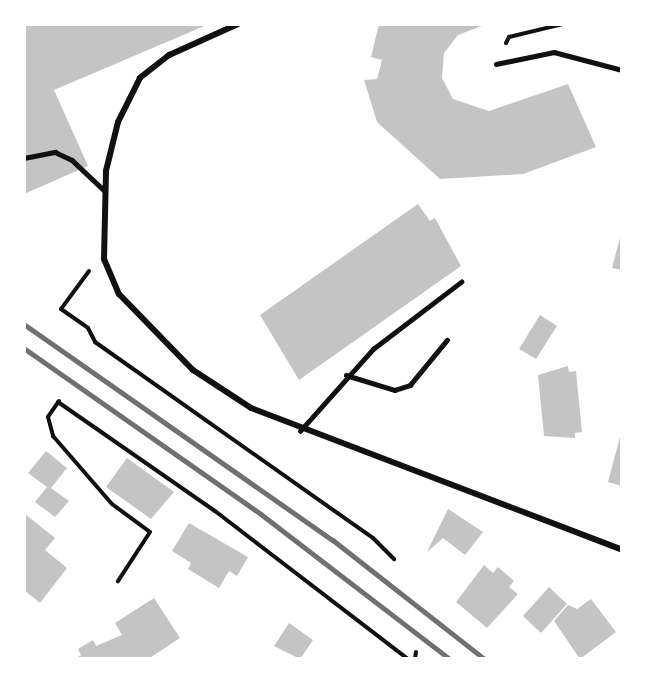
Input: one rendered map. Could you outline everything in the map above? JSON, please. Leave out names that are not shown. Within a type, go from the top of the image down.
[{"type":"street","points":[[238,24],[169,55],[140,78],[118,122],[105,191],[104,259],[119,294],[193,370],[251,408],[300,431],[622,550]]},
{"type":"lane","points":[[496,64],[554,52],[622,70]]},
{"type":"lane","points":[[24,158],[55,152],[72,160],[105,191]]},
{"type":"lane","points":[[300,431],[346,375],[461,282]]},
{"type":"lane","points":[[346,375],[395,390],[410,385],[447,340]]},
{"type":"path","points":[[104,259],[83,276],[61,309],[88,328],[95,343],[373,538],[394,559]]},
{"type":"path","points":[[118,581],[150,532],[112,504],[53,436],[48,417],[58,401],[215,512],[408,659]]},
{"type":"path","points":[[414,659],[416,652]]},
{"type":"building","points":[[24,24],[209,24],[54,90],[88,166],[24,194]]},
{"type":"building","points":[[379,24],[487,24],[458,35],[444,53],[442,78],[453,99],[489,111],[568,84],[596,147],[523,174],[440,179],[377,122],[364,80],[377,79],[382,60],[371,57]]},
{"type":"building","points":[[418,204],[430,221],[435,218],[461,266],[299,380],[260,315]]},
{"type":"building","points":[[622,234],[622,270],[612,268]]},
{"type":"building","points":[[540,315],[557,326],[536,359],[519,349]]},
{"type":"building","points":[[568,366],[569,372],[576,371],[582,432],[575,433],[575,438],[544,436],[538,375]]},
{"type":"building","points":[[622,433],[622,486],[608,482]]},
{"type":"building","points":[[46,451],[67,468],[51,488],[69,501],[55,517],[35,502],[47,487],[28,473]]},
{"type":"building","points":[[127,458],[174,492],[151,519],[106,487]]},
{"type":"building","points":[[448,509],[483,532],[465,555],[443,538],[427,552]]},
{"type":"building","points":[[25,514],[55,538],[45,550],[67,568],[40,603],[24,590]]},
{"type":"building","points":[[189,523],[248,557],[237,576],[229,571],[219,588],[188,569],[191,563],[172,551]]},
{"type":"building","points":[[484,565],[493,573],[498,567],[514,581],[509,587],[518,594],[487,628],[456,602]]},
{"type":"building","points":[[549,587],[567,604],[541,633],[523,616]]},
{"type":"building","points":[[154,598],[180,638],[148,659],[75,659],[81,655],[78,649],[93,640],[96,646],[122,635],[115,623]]},
{"type":"building","points":[[591,599],[616,632],[580,659],[554,621],[568,605],[577,609]]},
{"type":"building","points":[[289,623],[313,640],[300,659],[274,646]]},
{"type":"railway","points":[[24,324],[333,540],[485,659]]},
{"type":"railway","points":[[24,348],[261,514],[450,659]]}]
